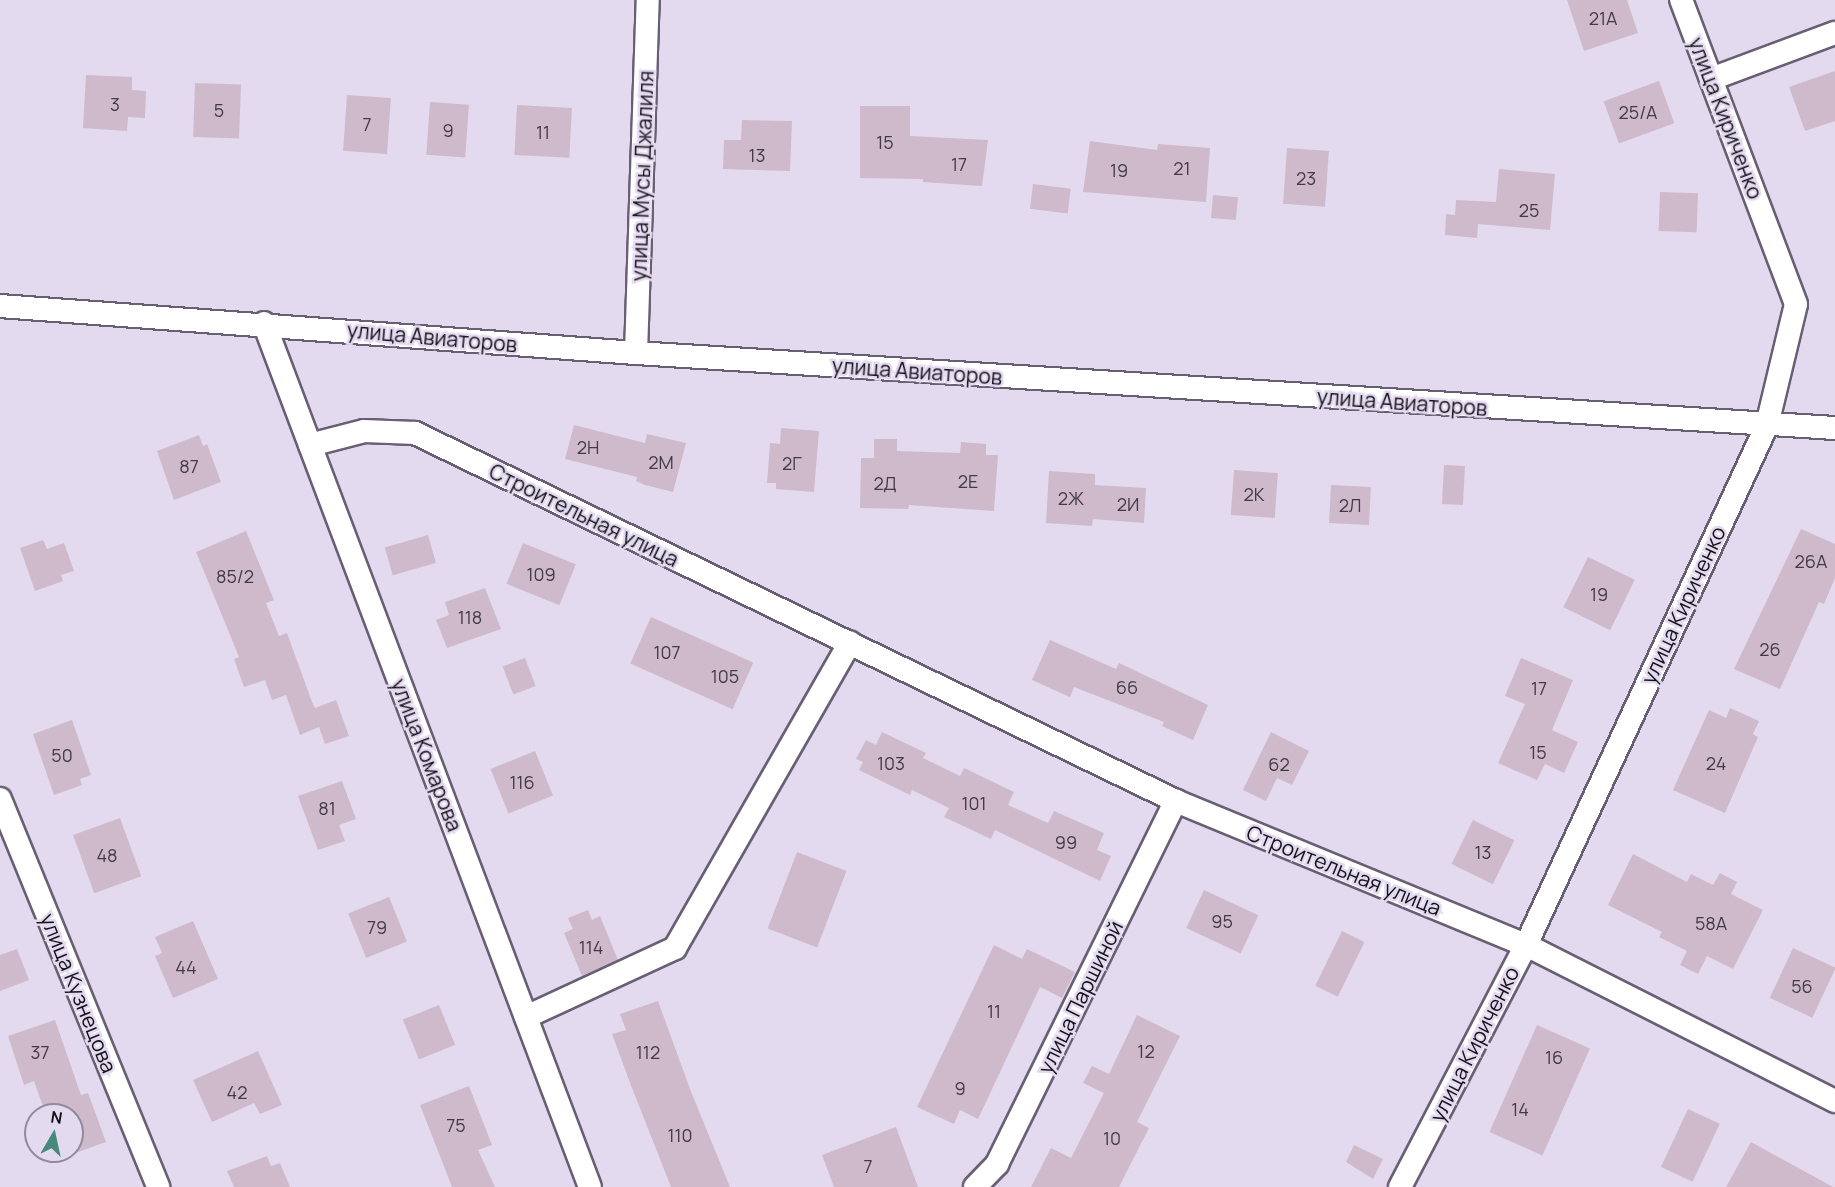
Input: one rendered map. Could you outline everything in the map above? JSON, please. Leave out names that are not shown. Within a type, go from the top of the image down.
[{"type":"street","name":"улица Мусы Джалиля","points":[[636,353],[648,0]]},
{"type":"street","name":"улица Кириченко","points":[[1400,1187],[1526,945],[1767,425],[1796,304],[1682,0]]},
{"type":"street","points":[[1711,79],[1835,33]]},
{"type":"street","name":"улица Авиаторов","points":[[0,306],[264,323],[636,353],[1835,428]]},
{"type":"street","name":"улица Комарова","points":[[264,323],[591,1187]]},
{"type":"street","name":"Строительная улица","points":[[310,445],[364,431],[415,433],[1176,801],[1526,945],[1835,1101]]},
{"type":"street","points":[[526,1017],[675,948],[850,643]]},
{"type":"street","name":"улица Кузнецова","points":[[0,799],[158,1187]]},
{"type":"street","name":"улица Паршиной","points":[[975,1187],[997,1164],[1176,801]]},
{"type":"building","points":[[1567,0],[1627,0],[1638,33],[1584,51]]},
{"type":"building","points":[[1835,71],[1835,121],[1805,131],[1789,87]]},
{"type":"building","points":[[86,75],[132,77],[132,90],[146,91],[145,118],[128,117],[127,131],[83,128]]},
{"type":"building","points":[[1659,81],[1674,123],[1619,143],[1604,101]]},
{"type":"building","points":[[195,83],[241,85],[239,139],[193,137]]},
{"type":"building","points":[[347,95],[391,98],[387,154],[343,151]]},
{"type":"building","points":[[430,102],[469,105],[465,158],[426,155]]},
{"type":"building","points":[[517,105],[572,108],[569,158],[514,155]]},
{"type":"building","points":[[860,106],[910,106],[910,136],[988,140],[982,186],[923,182],[923,179],[860,178]]},
{"type":"building","points":[[742,120],[792,121],[790,171],[723,169],[724,140],[741,140]]},
{"type":"building","points":[[1090,141],[1157,150],[1158,144],[1210,148],[1206,202],[1083,192]]},
{"type":"building","points":[[1287,148],[1329,151],[1325,207],[1283,204]]},
{"type":"building","points":[[1499,169],[1555,174],[1550,230],[1478,224],[1477,238],[1445,235],[1446,214],[1455,215],[1456,200],[1496,202]]},
{"type":"building","points":[[1033,184],[1071,189],[1068,213],[1030,209]]},
{"type":"building","points":[[1660,192],[1698,193],[1697,232],[1659,231]]},
{"type":"building","points":[[1213,195],[1238,197],[1236,220],[1211,218]]},
{"type":"building","points":[[574,425],[645,443],[647,434],[686,443],[673,492],[645,485],[636,481],[637,477],[565,459]]},
{"type":"building","points":[[781,428],[819,431],[814,492],[776,489],[776,483],[767,483],[770,443],[780,444]]},
{"type":"building","points":[[199,435],[203,446],[207,444],[221,482],[174,500],[157,451]]},
{"type":"building","points":[[874,439],[897,439],[897,451],[960,453],[961,442],[986,444],[986,455],[998,455],[994,511],[909,505],[908,509],[860,508],[861,458],[874,458]]},
{"type":"building","points":[[1444,465],[1465,466],[1463,505],[1442,504]]},
{"type":"building","points":[[1234,470],[1278,473],[1275,518],[1231,515]]},
{"type":"building","points":[[1049,471],[1095,474],[1095,485],[1146,488],[1144,523],[1093,519],[1092,526],[1046,523]]},
{"type":"building","points":[[1331,485],[1371,487],[1369,525],[1329,523]]},
{"type":"building","points":[[1801,529],[1835,544],[1835,578],[1824,604],[1819,602],[1780,689],[1734,669]]},
{"type":"building","points":[[246,531],[274,600],[266,603],[279,636],[287,633],[315,708],[336,700],[349,736],[325,744],[319,727],[300,735],[286,695],[272,700],[265,680],[244,687],[234,659],[239,657],[196,552]]},
{"type":"building","points":[[428,535],[436,563],[393,575],[385,547]]},
{"type":"building","points":[[43,540],[47,549],[64,543],[74,571],[61,575],[63,581],[35,591],[20,548]]},
{"type":"building","points":[[523,543],[576,564],[559,605],[507,584]]},
{"type":"building","points":[[1588,557],[1635,580],[1610,630],[1563,607]]},
{"type":"building","points":[[485,588],[501,629],[447,648],[436,620],[449,615],[445,602]]},
{"type":"building","points":[[651,617],[753,663],[733,709],[630,664]]},
{"type":"building","points":[[1050,640],[1116,669],[1119,663],[1208,705],[1193,740],[1162,726],[1164,722],[1074,687],[1070,697],[1032,680]]},
{"type":"building","points":[[525,658],[536,686],[513,695],[503,667]]},
{"type":"building","points":[[1521,658],[1573,680],[1552,730],[1578,742],[1564,773],[1545,764],[1537,780],[1498,763],[1525,704],[1505,696]]},
{"type":"building","points":[[1730,708],[1759,721],[1753,734],[1758,737],[1725,813],[1673,790],[1709,710],[1726,718]]},
{"type":"building","points":[[72,720],[91,775],[80,779],[82,785],[54,795],[33,734]]},
{"type":"building","points":[[882,732],[926,753],[923,758],[960,776],[964,768],[1014,792],[1008,805],[1048,823],[1054,811],[1104,833],[1097,850],[1111,856],[1100,881],[995,830],[991,839],[944,817],[949,808],[912,790],[910,795],[859,770],[863,762],[856,759],[866,740],[876,745]]},
{"type":"building","points":[[1271,732],[1309,751],[1292,785],[1277,778],[1266,801],[1243,790]]},
{"type":"building","points":[[535,751],[553,796],[508,813],[490,769]]},
{"type":"building","points":[[342,781],[356,819],[339,825],[345,841],[318,850],[298,796]]},
{"type":"building","points":[[120,818],[141,876],[94,893],[73,835]]},
{"type":"building","points":[[1473,820],[1514,840],[1493,884],[1452,864]]},
{"type":"building","points":[[797,852],[846,871],[817,948],[768,929]]},
{"type":"building","points":[[1633,854],[1687,882],[1691,874],[1713,885],[1720,873],[1737,882],[1731,894],[1763,910],[1733,969],[1707,956],[1698,974],[1680,965],[1687,951],[1659,937],[1662,932],[1608,905]]},
{"type":"building","points":[[1204,890],[1258,915],[1241,953],[1186,928]]},
{"type":"building","points":[[389,897],[407,942],[366,958],[348,913]]},
{"type":"building","points":[[588,910],[592,920],[600,916],[618,960],[582,976],[564,933],[573,929],[568,918]]},
{"type":"building","points":[[193,921],[218,979],[173,998],[155,956],[162,953],[155,937]]},
{"type":"building","points":[[1342,931],[1364,942],[1338,997],[1315,986]]},
{"type":"building","points":[[994,945],[1022,959],[1027,949],[1075,972],[1062,998],[1040,987],[978,1119],[960,1110],[954,1124],[917,1107]]},
{"type":"building","points":[[1793,948],[1835,968],[1812,1018],[1770,998]]},
{"type":"building","points":[[17,949],[29,980],[0,991],[0,955]]},
{"type":"building","points":[[658,1001],[690,1089],[730,1187],[671,1187],[632,1088],[612,1034],[626,1030],[620,1014]]},
{"type":"building","points":[[439,1005],[455,1045],[419,1059],[403,1020]]},
{"type":"building","points":[[1137,1015],[1180,1036],[1137,1122],[1149,1128],[1119,1187],[1031,1187],[1051,1148],[1071,1158],[1104,1093],[1083,1083],[1092,1066],[1109,1074]]},
{"type":"building","points":[[55,1020],[81,1095],[88,1093],[106,1142],[84,1150],[84,1103],[42,1103],[34,1081],[24,1085],[8,1036]]},
{"type":"building","points":[[1537,1025],[1590,1049],[1542,1155],[1489,1132]]},
{"type":"building","points":[[258,1051],[282,1105],[260,1114],[254,1103],[212,1122],[193,1080]]},
{"type":"building","points":[[469,1086],[492,1145],[478,1150],[495,1187],[452,1187],[420,1105]]},
{"type":"building","points":[[1688,1109],[1720,1124],[1693,1182],[1661,1167]]},
{"type":"building","points":[[896,1127],[918,1187],[834,1187],[822,1155]]},
{"type":"building","points":[[1751,1142],[1833,1187],[1726,1187]]},
{"type":"building","points":[[1354,1145],[1383,1159],[1373,1179],[1346,1162]]},
{"type":"building","points":[[267,1156],[271,1166],[280,1163],[290,1187],[234,1187],[227,1171]]}]
